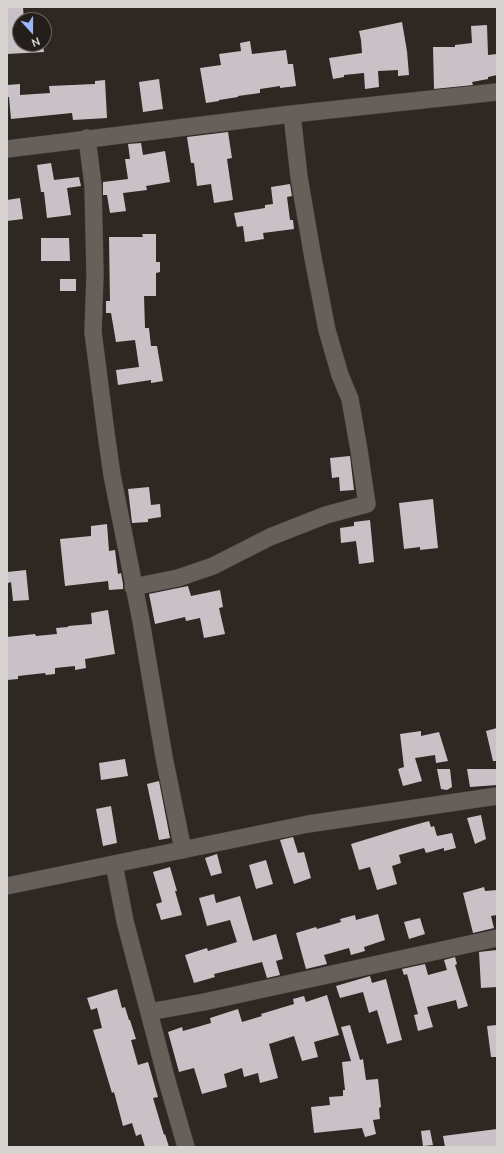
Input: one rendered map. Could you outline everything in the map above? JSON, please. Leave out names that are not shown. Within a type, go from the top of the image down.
[{"type":"street","points":[[7,149],[292,114],[497,92]]},
{"type":"street","points":[[133,587],[178,578],[213,566],[270,536],[326,515],[367,504],[350,399],[340,375],[327,330],[313,258],[299,177],[292,114]]},
{"type":"street","points":[[87,138],[92,186],[95,275],[93,332],[112,475],[133,587],[141,621],[164,757],[183,850]]},
{"type":"street","points":[[7,886],[308,824],[497,796]]},
{"type":"street","points":[[114,864],[125,921],[186,1147]]},
{"type":"street","points":[[150,1012],[204,1002],[497,938]]},
{"type":"building","points":[[7,7],[23,7],[23,12],[12,12],[12,52],[44,52],[7,54]]},
{"type":"building","points":[[402,22],[409,75],[398,76],[398,70],[378,71],[379,87],[365,89],[364,73],[344,75],[344,77],[333,79],[329,58],[362,53],[359,31]]},
{"type":"building","points":[[487,25],[488,55],[497,54],[497,75],[488,77],[488,79],[472,82],[473,85],[434,89],[433,47],[455,47],[455,45],[472,43],[471,26]]},
{"type":"building","points":[[250,41],[252,54],[286,50],[288,64],[293,64],[296,86],[280,88],[280,86],[260,89],[260,93],[206,103],[200,68],[221,65],[219,54],[241,51],[240,43]]},
{"type":"building","points":[[159,79],[163,109],[143,112],[139,82]]},
{"type":"building","points":[[105,80],[107,118],[73,120],[72,113],[11,119],[9,97],[7,97],[7,85],[20,84],[20,95],[50,93],[49,86],[95,84],[95,81]]},
{"type":"building","points":[[228,132],[232,158],[227,159],[233,200],[214,203],[211,184],[197,186],[194,163],[191,163],[187,137]]},
{"type":"building","points":[[141,143],[143,155],[165,151],[170,182],[146,186],[147,190],[123,193],[126,211],[110,213],[107,195],[103,195],[103,182],[128,179],[125,159],[130,159],[128,144]]},
{"type":"building","points":[[51,163],[54,180],[79,177],[81,186],[67,188],[71,215],[47,218],[44,192],[41,192],[37,165]]},
{"type":"building","points":[[290,184],[292,196],[287,197],[290,220],[293,220],[294,229],[263,233],[264,239],[245,242],[243,226],[237,227],[234,213],[265,208],[265,205],[273,204],[271,187]]},
{"type":"building","points":[[20,198],[23,219],[7,221],[7,200]]},
{"type":"building","points":[[142,234],[156,234],[156,262],[160,262],[160,272],[156,273],[156,296],[144,296],[145,328],[149,328],[151,346],[157,346],[163,381],[151,383],[151,380],[118,385],[116,370],[139,367],[135,340],[116,342],[111,313],[106,313],[106,301],[110,301],[109,237],[143,237]]},
{"type":"building","points":[[41,238],[69,238],[70,261],[41,261]]},
{"type":"building","points":[[60,279],[76,279],[76,291],[60,291]]},
{"type":"building","points":[[350,456],[354,490],[340,491],[339,477],[332,478],[330,458]]},
{"type":"building","points":[[149,487],[151,505],[160,504],[161,517],[148,519],[148,522],[132,523],[128,489]]},
{"type":"building","points":[[433,499],[438,548],[420,550],[420,547],[404,549],[399,503]]},
{"type":"building","points":[[370,520],[374,562],[359,564],[356,541],[341,543],[340,528],[354,526],[354,522]]},
{"type":"building","points":[[107,524],[109,551],[115,550],[118,574],[121,573],[123,589],[109,590],[108,581],[65,586],[60,539],[91,536],[91,526]]},
{"type":"building","points":[[26,570],[29,600],[13,601],[11,582],[8,583],[7,572]]},
{"type":"building","points":[[188,586],[191,596],[220,590],[223,607],[219,608],[225,634],[204,638],[200,618],[186,621],[185,617],[155,624],[149,594]]},
{"type":"building","points":[[108,610],[115,654],[85,659],[86,668],[75,670],[75,666],[55,668],[55,674],[46,675],[45,673],[18,676],[18,679],[7,680],[7,637],[35,634],[36,636],[57,634],[56,628],[92,624],[91,613]]},
{"type":"building","points":[[497,728],[497,761],[493,761],[486,731]]},
{"type":"building","points":[[421,731],[421,736],[439,732],[448,761],[436,763],[435,755],[415,758],[422,781],[403,786],[398,769],[404,767],[400,734]]},
{"type":"building","points":[[125,759],[128,776],[101,780],[99,763]]},
{"type":"building","points":[[437,769],[450,769],[452,787],[447,790],[441,789]]},
{"type":"building","points":[[467,769],[497,769],[497,785],[470,787]]},
{"type":"building","points":[[159,781],[170,838],[159,840],[147,784]]},
{"type":"building","points":[[111,806],[117,843],[103,846],[96,809]]},
{"type":"building","points":[[481,815],[486,839],[475,844],[467,818]]},
{"type":"building","points":[[429,821],[431,827],[434,826],[437,836],[452,833],[456,848],[444,851],[444,848],[426,853],[424,848],[399,855],[401,863],[392,866],[397,884],[377,890],[370,867],[359,870],[351,844]]},
{"type":"building","points":[[293,837],[298,853],[304,852],[311,878],[294,884],[280,840]]},
{"type":"building","points":[[217,854],[222,873],[211,876],[205,858]]},
{"type":"building","points":[[266,860],[273,884],[256,889],[249,865]]},
{"type":"building","points":[[170,867],[182,915],[161,920],[156,904],[162,902],[153,872]]},
{"type":"building","points":[[484,887],[485,891],[497,890],[497,915],[491,916],[494,928],[473,933],[463,893]]},
{"type":"building","points":[[214,894],[216,903],[240,896],[253,941],[276,934],[283,959],[276,961],[280,975],[267,978],[262,962],[214,974],[215,977],[194,983],[185,955],[207,948],[208,951],[237,942],[230,920],[207,926],[199,898]]},
{"type":"building","points":[[378,914],[385,940],[364,947],[365,951],[351,955],[349,948],[324,955],[327,964],[306,969],[296,933],[341,922],[340,919],[355,915],[356,920]]},
{"type":"building","points":[[420,918],[425,934],[409,939],[404,922]]},
{"type":"building","points":[[497,950],[497,987],[481,988],[479,952]]},
{"type":"building","points":[[455,957],[457,964],[455,965],[468,1006],[458,1009],[456,1000],[427,1007],[433,1027],[418,1031],[414,1015],[418,1014],[407,974],[404,975],[402,969],[425,964],[428,975],[447,970],[444,960]]},
{"type":"building","points":[[370,976],[372,983],[386,979],[402,1040],[387,1044],[377,1010],[369,1013],[363,992],[340,998],[336,986]]},
{"type":"building","points":[[117,989],[122,1008],[125,1007],[136,1039],[131,1040],[138,1065],[148,1062],[158,1097],[153,1098],[169,1147],[145,1147],[141,1134],[136,1136],[132,1123],[123,1126],[114,1092],[112,1093],[93,1030],[102,1028],[97,1008],[91,1010],[87,998]]},
{"type":"building","points":[[327,995],[339,1035],[314,1042],[318,1057],[302,1061],[294,1036],[269,1044],[278,1078],[260,1083],[258,1073],[244,1077],[242,1068],[224,1074],[227,1087],[202,1094],[194,1068],[179,1072],[168,1032],[182,1027],[183,1031],[211,1023],[210,1018],[238,1009],[242,1022],[262,1016],[261,1014],[294,1004],[293,999],[304,996],[306,1002]]},
{"type":"building","points":[[350,1025],[360,1060],[363,1059],[366,1080],[378,1079],[381,1107],[379,1108],[380,1119],[373,1120],[376,1134],[365,1137],[362,1128],[314,1133],[311,1107],[330,1105],[329,1097],[343,1096],[343,1090],[345,1090],[342,1062],[351,1061],[341,1027]]},
{"type":"building","points":[[497,1025],[497,1057],[491,1057],[487,1026]]},
{"type":"building","points":[[497,1129],[497,1147],[445,1147],[443,1136]]},
{"type":"building","points":[[430,1130],[433,1145],[423,1146],[421,1131]]}]
